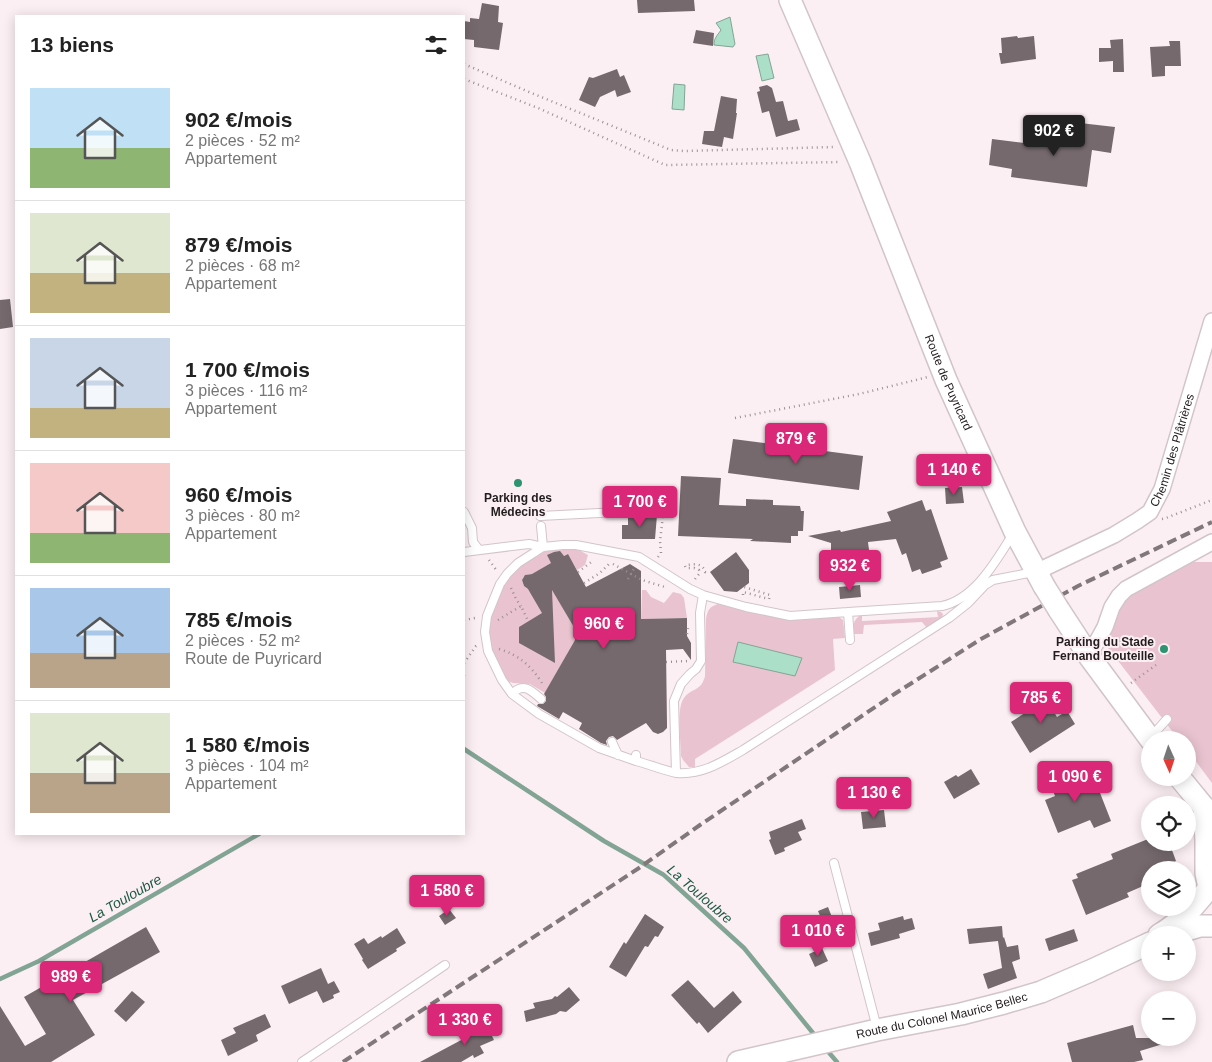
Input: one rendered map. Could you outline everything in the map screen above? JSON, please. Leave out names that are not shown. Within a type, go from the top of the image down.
[{"type":"main road","name":"Route de Puyricard","points":[[790,0],[857,155],[944,372],[1015,532],[1059,610],[1089,656],[1144,731]]},
{"type":"main road","points":[[1186,786],[1209,815],[1206,841],[1206,874],[1210,885],[1209,902],[1212,910]]},
{"type":"main road","points":[[1174,926],[1190,911],[1210,885]]},
{"type":"main road","points":[[1196,927],[1212,926]]},
{"type":"main road","name":"Route du Colonel Maurice Bellec","points":[[738,1062],[877,1030],[962,1014],[1004,1003],[1066,982],[1141,946]]},
{"type":"street","name":"Chemin des Plâtrières","points":[[1040,579],[1150,512],[1162,490],[1212,320]]},
{"type":"street","points":[[1089,656],[1105,628],[1112,607],[1126,589],[1212,542]]},
{"type":"lane","points":[[540,516],[620,512]]},
{"type":"lane","points":[[465,514],[472,528],[473,542],[482,550]]},
{"type":"lane","points":[[541,526],[543,547]]},
{"type":"lane","points":[[465,552],[528,544],[543,547],[576,545],[639,557],[703,595],[746,607],[790,616],[942,606],[955,602],[989,572],[1015,532]]},
{"type":"lane","points":[[543,547],[518,563],[500,584],[487,616],[485,632],[494,666],[512,694],[554,723],[599,748],[618,755],[636,758],[676,773],[695,772],[714,766],[743,750],[950,618],[985,585],[993,580],[1040,579]]},
{"type":"lane","points":[[676,773],[674,701],[681,684],[701,661],[700,613],[703,595]]},
{"type":"lane","points":[[848,612],[850,640]]},
{"type":"lane","points":[[512,694],[516,690],[523,688],[532,691],[538,696]]},
{"type":"lane","points":[[1157,731],[1167,719]]},
{"type":"lane","points":[[612,742],[618,755]]},
{"type":"lane","points":[[834,863],[877,1030]]},
{"type":"lane","points":[[302,1062],[445,966]]},
{"type":"path","points":[[465,64],[671,150],[857,155]]},
{"type":"path","points":[[465,79],[538,108],[665,165],[857,155]]},
{"type":"path","points":[[735,418],[859,394],[921,380],[944,372]]},
{"type":"path","points":[[1137,521],[1166,518],[1212,500]]},
{"type":"path","points":[[654,562],[661,553],[660,541],[663,516]]},
{"type":"path","points":[[482,550],[493,567],[505,576],[528,621]]},
{"type":"path","points":[[578,572],[599,556]]},
{"type":"path","points":[[584,583],[600,573],[611,562]]},
{"type":"path","points":[[690,589],[699,574],[699,570],[686,568],[687,565],[700,565],[708,573]]},
{"type":"path","points":[[621,568],[642,580],[673,589],[677,581]]},
{"type":"path","points":[[628,579],[631,574]]},
{"type":"path","points":[[742,596],[743,592],[769,599],[770,595],[744,587]]},
{"type":"path","points":[[760,601],[768,603]]},
{"type":"path","points":[[485,632],[509,612],[521,606]]},
{"type":"path","points":[[1099,637],[1104,636],[1142,646]]},
{"type":"path","points":[[465,662],[476,646],[487,645],[505,651],[530,666],[542,683],[538,696]]},
{"type":"path","points":[[666,662],[701,661]]},
{"type":"path","points":[[1134,681],[1156,665]]},
{"type":"shaded area","points":[[730,17],[735,44],[733,47],[714,45],[715,39],[721,30],[716,23]]},
{"type":"shaded area","points":[[768,54],[774,78],[762,81],[756,56]]},
{"type":"shaded area","points":[[674,84],[685,85],[684,110],[672,109]]},
{"type":"shaded area","points":[[557,548],[579,550],[588,555],[585,565],[577,570],[567,554],[536,574],[526,575],[522,580],[524,586],[528,589],[550,585],[575,629],[575,640],[545,693],[530,684],[507,681],[502,675],[492,651],[490,619],[504,586],[514,571],[541,553]]},
{"type":"shaded area","name":"Parking du Stade Fernand Bouteille","points":[[1186,562],[1212,562],[1212,783],[1196,762],[1196,731],[1172,731],[1102,640],[1123,600]]},
{"type":"shaded area","points":[[642,590],[646,590],[651,597],[664,603],[673,592],[681,594],[684,598],[687,618],[641,619]]},
{"type":"shaded area","points":[[720,603],[789,620],[839,617],[843,620],[845,638],[833,639],[835,670],[695,759],[695,767],[689,767],[681,756],[680,709],[684,698],[701,685],[705,676],[706,619],[710,608]]},
{"type":"shaded area","points":[[937,611],[943,614],[942,618],[927,628],[922,622],[864,625],[863,634],[854,634],[854,622],[862,615],[862,621],[938,617]]},
{"type":"shaded area","points":[[738,642],[802,658],[795,676],[733,662]]},
{"type":"building","points":[[637,0],[694,0],[695,11],[638,13]]},
{"type":"building","points":[[482,3],[499,6],[498,22],[503,23],[499,50],[474,47],[474,40],[465,39],[465,21],[470,22],[470,18],[479,19]]},
{"type":"building","points":[[696,30],[714,33],[713,46],[693,43]]},
{"type":"building","points":[[1017,36],[1018,38],[1034,36],[1036,59],[1001,64],[999,53],[1002,53],[1001,38]]},
{"type":"building","points":[[1123,39],[1124,72],[1113,72],[1113,61],[1099,62],[1099,48],[1111,48],[1110,40]]},
{"type":"building","points":[[1169,41],[1180,41],[1181,66],[1165,66],[1165,76],[1152,77],[1150,47],[1170,46]]},
{"type":"building","points":[[617,69],[620,77],[624,75],[631,92],[617,97],[615,90],[600,97],[595,107],[579,100],[589,77],[593,78]]},
{"type":"building","points":[[767,85],[772,88],[776,102],[783,101],[788,121],[797,119],[800,130],[776,137],[769,111],[762,113],[757,92],[760,91],[759,87]]},
{"type":"building","points":[[721,96],[737,99],[733,139],[724,137],[722,147],[702,144],[704,131],[714,131]]},
{"type":"building","points":[[1080,123],[1115,127],[1111,153],[1092,150],[1087,187],[1011,177],[1012,169],[989,165],[992,139],[1033,144],[1034,140],[1077,146]]},
{"type":"building","points":[[10,299],[13,327],[0,329],[0,300]]},
{"type":"building","points":[[733,439],[863,456],[859,490],[728,473]]},
{"type":"building","points":[[681,476],[721,478],[719,505],[746,506],[746,499],[773,500],[773,505],[800,506],[801,511],[804,511],[803,531],[798,531],[798,536],[791,536],[791,543],[750,541],[753,539],[678,536]]},
{"type":"building","points":[[962,487],[964,503],[946,504],[945,488]]},
{"type":"building","points":[[922,500],[926,511],[931,509],[948,559],[940,562],[942,567],[922,574],[920,569],[912,572],[906,553],[902,555],[896,539],[868,542],[869,550],[840,552],[831,550],[831,543],[808,536],[840,530],[841,532],[891,521],[887,512]]},
{"type":"building","points":[[657,515],[655,539],[622,539],[622,525],[628,525],[628,516]]},
{"type":"building","points":[[560,551],[564,556],[568,554],[586,587],[630,564],[641,571],[641,619],[687,618],[687,636],[691,643],[691,660],[683,649],[666,650],[667,728],[663,732],[658,734],[653,732],[646,723],[617,740],[613,736],[609,737],[606,741],[607,745],[579,729],[582,723],[563,712],[559,719],[537,706],[546,701],[544,694],[575,640],[575,629],[552,590],[555,663],[519,643],[519,627],[542,613],[522,580],[525,575],[532,574],[551,563],[547,555]]},
{"type":"building","points":[[736,552],[749,570],[749,583],[737,592],[724,591],[710,572]]},
{"type":"building","points":[[860,585],[861,597],[840,599],[839,587]]},
{"type":"building","points":[[1041,691],[1057,717],[1067,711],[1075,724],[1030,753],[1011,722],[1037,705],[1033,700],[1033,695]]},
{"type":"building","points":[[1057,765],[1065,786],[1075,781],[1077,787],[1095,780],[1111,821],[1094,828],[1090,820],[1058,833],[1045,800],[1055,796],[1045,770]]},
{"type":"building","points":[[971,769],[980,784],[954,799],[944,782],[956,775],[958,777]]},
{"type":"building","points":[[884,810],[886,827],[863,829],[861,812]]},
{"type":"building","points":[[802,819],[806,829],[798,832],[802,840],[784,848],[785,851],[775,855],[769,840],[771,839],[769,832]]},
{"type":"building","points":[[1141,842],[1141,851],[1172,851],[1176,861],[1141,861],[1141,887],[1127,893],[1129,897],[1086,915],[1072,880],[1078,878],[1076,874],[1113,859],[1111,854]]},
{"type":"building","points":[[828,907],[841,940],[814,951],[806,934],[824,925],[818,911]]},
{"type":"building","points":[[449,909],[456,918],[445,925],[439,916]]},
{"type":"building","points":[[645,914],[664,927],[658,937],[655,936],[648,947],[645,946],[626,977],[609,967],[624,942],[626,944]]},
{"type":"building","points":[[903,916],[904,920],[912,918],[915,929],[899,934],[900,938],[871,946],[868,933],[880,930],[878,923]]},
{"type":"building","points":[[1002,926],[1003,938],[1007,947],[1018,945],[1020,959],[1012,962],[1017,978],[988,989],[983,974],[1002,968],[998,941],[969,944],[967,929]]},
{"type":"building","points":[[146,927],[160,952],[73,1000],[95,1035],[51,1062],[0,1062],[0,1006],[25,1046],[46,1034],[24,997]]},
{"type":"building","points":[[397,928],[406,943],[396,949],[397,951],[368,969],[354,944],[364,938],[368,944],[381,936],[382,938]]},
{"type":"building","points":[[1074,929],[1078,941],[1049,951],[1045,939]]},
{"type":"building","points":[[822,948],[828,961],[815,967],[809,954]]},
{"type":"building","points":[[321,968],[328,984],[334,981],[340,992],[333,995],[334,998],[323,1003],[317,991],[289,1004],[281,986]]},
{"type":"building","points":[[688,980],[714,1008],[733,991],[742,1002],[708,1033],[699,1022],[697,1024],[671,995]]},
{"type":"building","points":[[569,987],[580,1000],[566,1012],[560,1011],[556,1014],[526,1022],[524,1011],[535,1008],[533,1003],[557,997]]},
{"type":"building","points":[[132,991],[145,1002],[126,1022],[114,1011]]},
{"type":"building","points":[[265,1014],[271,1027],[256,1035],[258,1041],[228,1056],[221,1040],[236,1033],[233,1028]]},
{"type":"building","points":[[485,1022],[494,1040],[480,1046],[484,1053],[474,1058],[473,1055],[461,1062],[420,1062],[465,1038],[463,1033]]},
{"type":"building","points":[[1133,1025],[1136,1038],[1141,1038],[1141,1046],[1156,1046],[1140,1051],[1143,1060],[1134,1062],[1072,1062],[1067,1043]]},
{"type":"waterway","name":"La Touloubre","points":[[465,750],[604,841],[664,875],[744,948],[817,1038]]},
{"type":"waterway","name":"La Touloubre","points":[[0,979],[39,961],[257,835]]},
{"type":"waterway","name":"La Touloubre","points":[[825,1048],[837,1062]]},
{"type":"railway","points":[[343,1062],[639,868],[896,693],[981,639],[1078,586],[1212,522]]},
{"type":"place","name":"Parking des Médecins","points":[[518,483]]},
{"type":"place","name":"Parking du Stade Fernand Bouteille","points":[[1164,649]]}]
